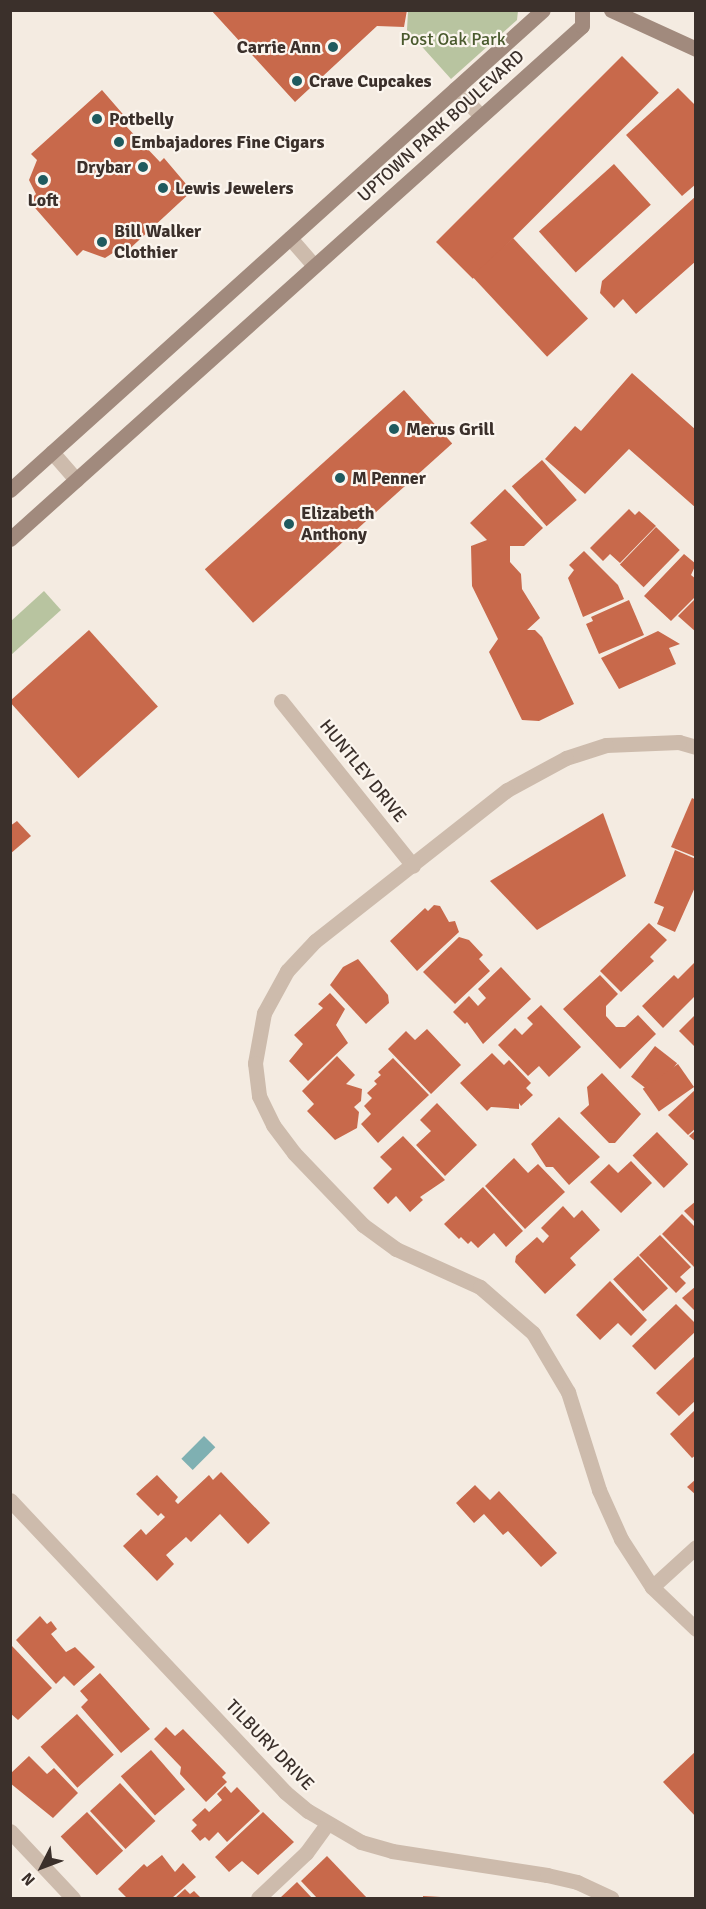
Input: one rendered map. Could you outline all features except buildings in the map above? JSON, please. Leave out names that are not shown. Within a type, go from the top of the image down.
[{"type":"street","points":[[525,26],[529,10]]},
{"type":"street","name":"UPTOWN PARK BOULEVARD","points":[[10,490],[543,10]]},
{"type":"street","name":"UPTOWN PARK BOULEVARD","points":[[10,539],[582,26],[582,10]]},
{"type":"street","points":[[611,10],[696,49]]},
{"type":"street","points":[[455,89],[481,116]]},
{"type":"street","points":[[290,238],[314,266]]},
{"type":"street","points":[[52,452],[76,480]]},
{"type":"street","name":"HUNTLEY DRIVE","points":[[281,701],[413,866]]},
{"type":"street","points":[[696,747],[679,742],[606,745],[566,758],[507,790],[413,866],[315,940],[287,971],[264,1013],[258,1036],[255,1063],[259,1096],[273,1125],[294,1153],[363,1225],[396,1249],[480,1287],[533,1333],[568,1392],[599,1490],[621,1539],[652,1587],[696,1629]]},
{"type":"street","name":"TILBURY DRIVE","points":[[10,1500],[285,1792],[327,1824],[361,1842],[392,1851],[547,1875],[577,1882],[611,1899]]},
{"type":"street","points":[[652,1587],[696,1547]]},
{"type":"street","points":[[258,1899],[306,1852],[327,1824]]},
{"type":"street","points":[[10,1831],[73,1899]]},
{"type":"green space","name":"Post Oak Park","points":[[408,10],[518,11],[517,20],[451,79],[407,30]]},
{"type":"green space","points":[[44,591],[61,610],[11,655],[11,621]]},
{"type":"water","points":[[204,1436],[215,1447],[193,1470],[181,1459]]},
{"type":"place","name":"Carrie Ann","points":[[333,47]]},
{"type":"place","name":"Crave Cupcakes","points":[[297,81]]},
{"type":"place","name":"Potbelly","points":[[97,119]]},
{"type":"place","name":"Embajadores Fine Cigars","points":[[119,142]]},
{"type":"place","name":"Drybar","points":[[143,167]]},
{"type":"place","name":"Loft","points":[[43,180]]},
{"type":"place","name":"Lewis Jewelers","points":[[163,188]]},
{"type":"place","name":"Bill Walker Clothier","points":[[102,242]]},
{"type":"place","name":"Merus Grill","points":[[394,429]]},
{"type":"place","name":"M Penner","points":[[340,478]]},
{"type":"place","name":"Elizabeth Anthony","points":[[289,524]]}]
